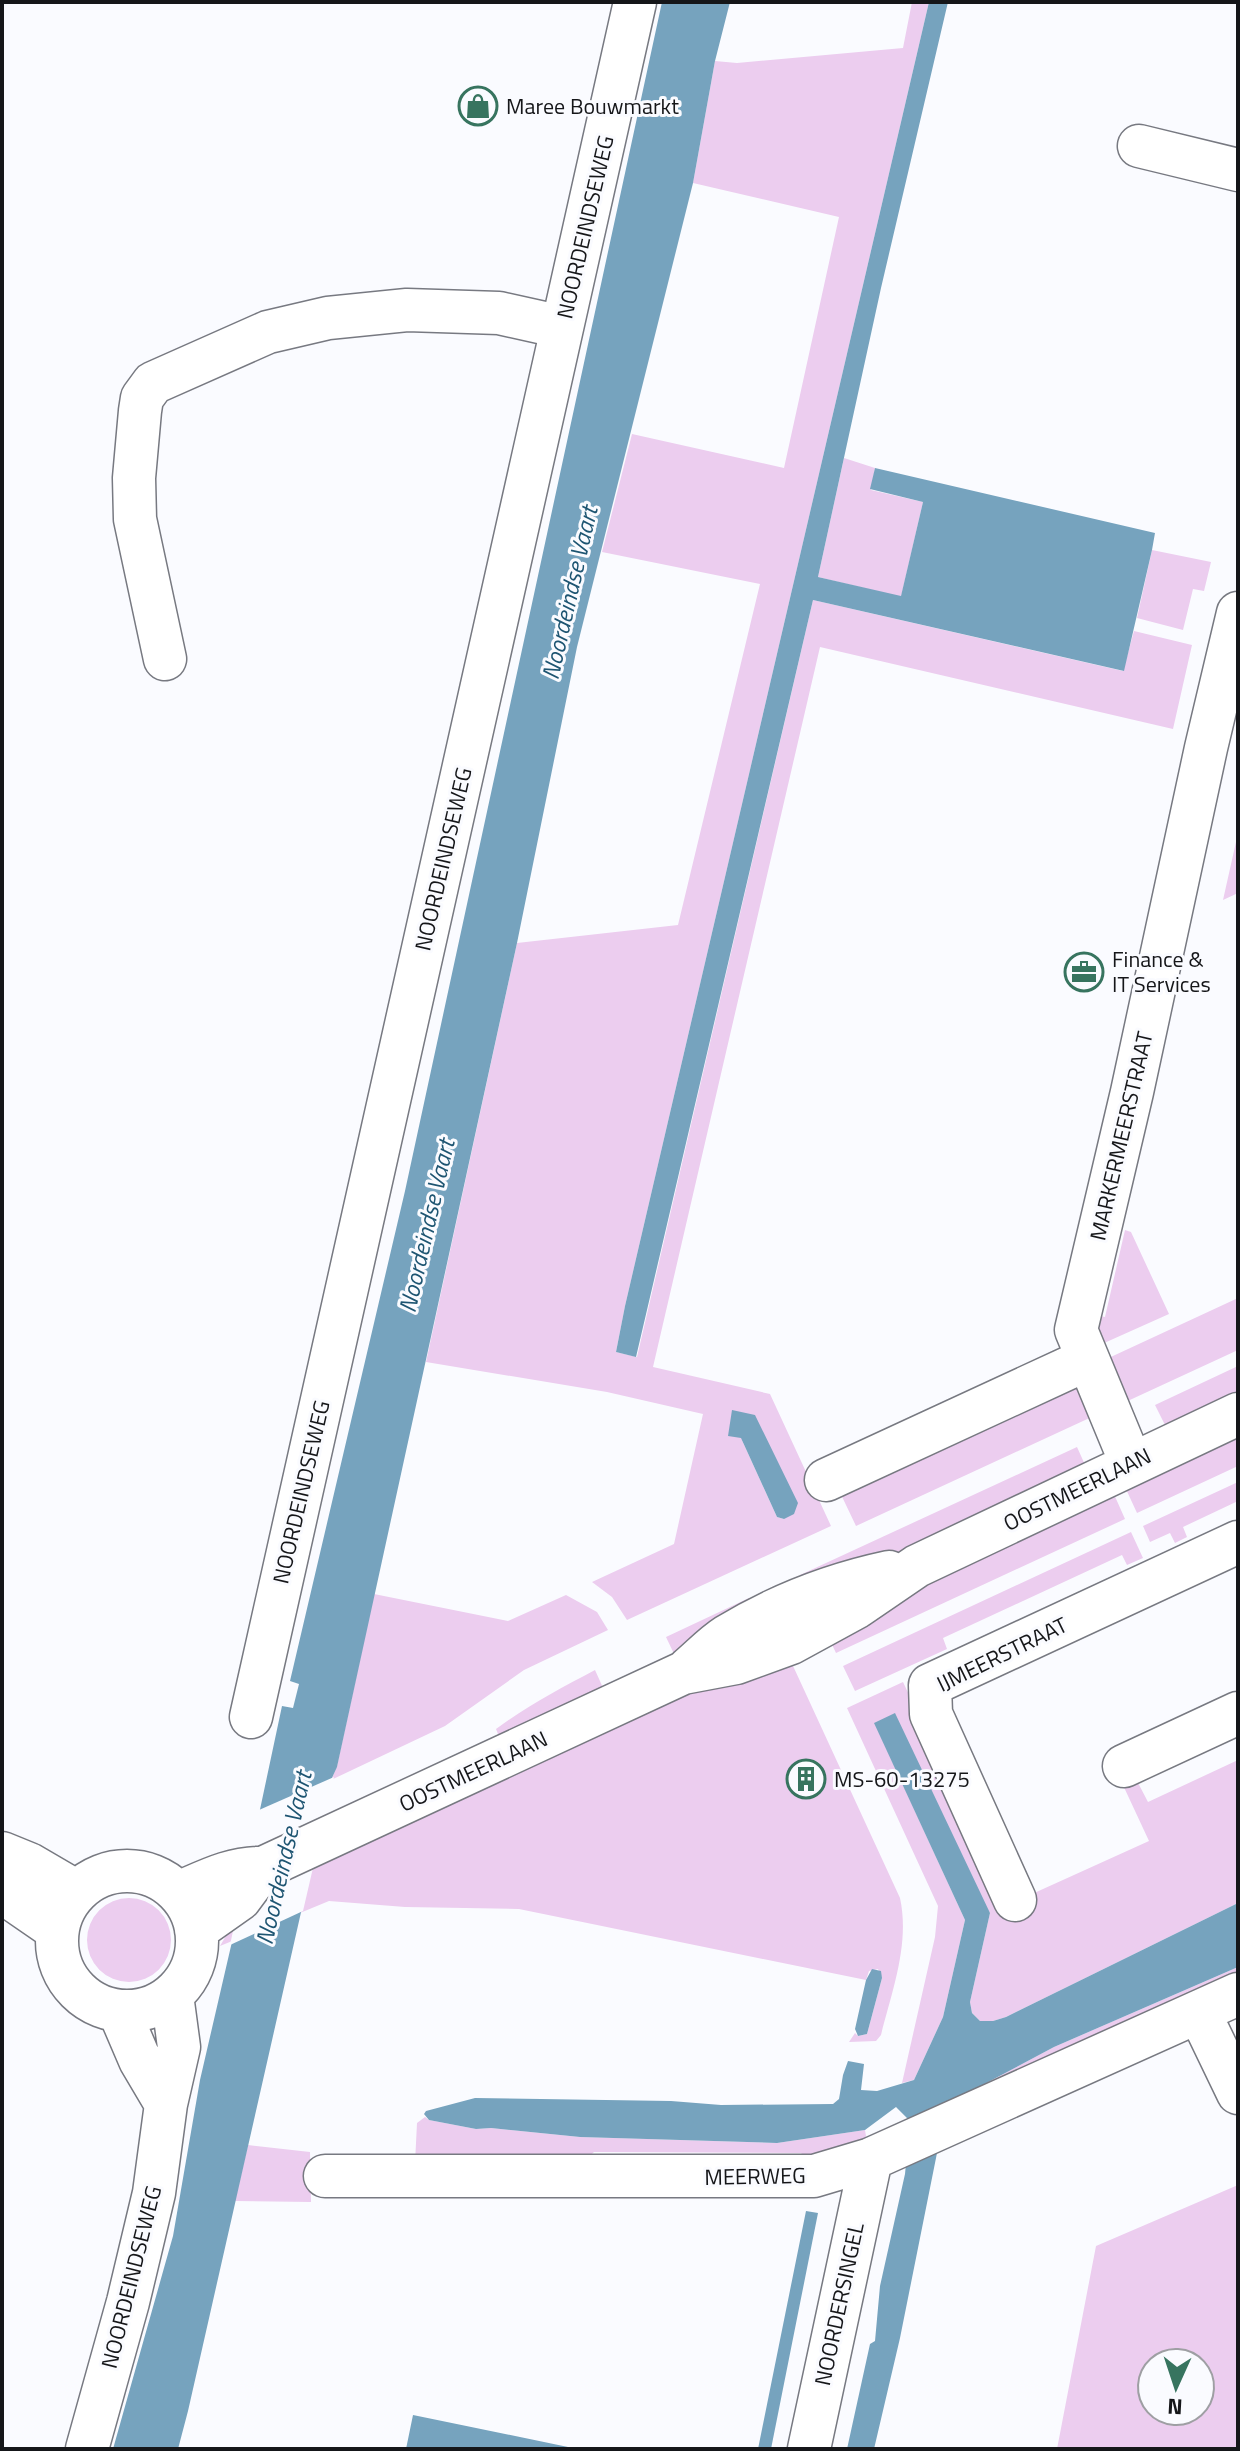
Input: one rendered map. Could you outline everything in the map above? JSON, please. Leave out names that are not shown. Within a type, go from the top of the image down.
[{"type":"street","name":"NOORDEINDSEWEG","points":[[251,1717],[635,2]]},
{"type":"street","points":[[1139,146],[1238,170]]},
{"type":"street","points":[[165,659],[135,519],[134,478],[140,411],[142,398],[153,383],[268,332],[328,318],[407,310],[499,313],[562,327]]},
{"type":"street","name":"MARKERMEERSTRAAT","points":[[1131,1463],[1076,1330],[1238,613]]},
{"type":"street","points":[[826,1480],[1088,1359]]},
{"type":"street","name":"OOSTMEERLAAN","points":[[196,1930],[250,1878],[319,1842],[683,1673],[736,1663],[791,1643],[857,1607],[917,1566],[1238,1414]]},
{"type":"street","name":"IJMEERSTRAAT","points":[[1015,1900],[931,1714],[930,1685],[1238,1542]]},
{"type":"street","points":[[1124,1766],[1238,1713]]},
{"type":"street","points":[[2,1853],[29,1864],[77,1892]]},
{"type":"street","points":[[128,1871],[155,1877],[178,1893],[190,1910],[196,1930],[196,1951],[191,1970],[172,1995],[147,2008],[119,2011],[95,2004],[67,1979],[58,1955],[57,1930],[64,1910],[77,1892],[100,1876],[128,1871]]},
{"type":"street","name":"OOSTMEERLAAN","points":[[178,1893],[224,1873],[250,1878]]},
{"type":"street","points":[[2,1892],[57,1930]]},
{"type":"street","name":"MEERWEG","points":[[325,2176],[814,2176],[907,2143],[1238,1994]]},
{"type":"street","name":"NOORDEINDSEWEG","points":[[87,2449],[128,2302],[154,2193],[166,2104],[179,2047],[172,1995]]},
{"type":"street","points":[[119,2011],[140,2060],[166,2104]]},
{"type":"street","points":[[1199,2012],[1238,2093]]},
{"type":"street","name":"NOORDERSINGEL","points":[[809,2449],[907,2143]]},
{"type":"shaded area","points":[[912,2],[929,2],[616,1352],[637,1357],[813,600],[1123,671],[1134,631],[1192,645],[1173,729],[820,647],[653,1367],[770,1394],[831,1526],[627,1620],[612,1597],[592,1582],[674,1544],[703,1414],[607,1392],[426,1362],[517,943],[678,925],[760,584],[602,552],[632,434],[784,468],[839,217],[693,183],[715,61],[737,63],[903,48]],"holes":[[[741,1438],[784,1519],[777,1517]]]},
{"type":"shaded area","points":[[844,458],[875,468],[871,490],[923,502],[901,597],[818,577]]},
{"type":"shaded area","points":[[1152,550],[1211,562],[1204,591],[1193,589],[1183,630],[1137,618]]},
{"type":"shaded area","points":[[1238,833],[1238,893],[1223,900]]},
{"type":"shaded area","points":[[1125,1230],[1131,1232],[1169,1314],[1093,1348],[1089,1314],[1105,1317]]},
{"type":"shaded area","points":[[1238,1298],[1238,1350],[1119,1405],[1100,1362]]},
{"type":"shaded area","points":[[1238,1366],[1238,1396],[1167,1429],[1155,1405]]},
{"type":"shaded area","points":[[1077,1372],[1096,1415],[856,1526],[836,1484]]},
{"type":"shaded area","points":[[1238,1434],[1238,1466],[1137,1513],[1125,1487]]},
{"type":"shaded area","points":[[1077,1447],[1086,1467],[899,1553],[805,1586],[800,1575]]},
{"type":"shaded area","points":[[1238,1482],[1238,1501],[1183,1527],[1187,1537],[1175,1543],[1170,1533],[1150,1542],[1143,1526]]},
{"type":"shaded area","points":[[1113,1492],[1125,1519],[836,1653],[828,1636],[901,1592]]},
{"type":"shaded area","points":[[1131,1532],[1143,1558],[1127,1565],[1122,1555],[943,1638],[947,1649],[855,1691],[843,1666]]},
{"type":"shaded area","points":[[374,1594],[508,1621],[566,1595],[597,1612],[608,1630],[524,1670],[445,1726],[331,1780],[337,1766]]},
{"type":"shaded area","points":[[753,1598],[676,1658],[666,1637]]},
{"type":"shaded area","points":[[788,1655],[900,1898],[903,1915],[901,1950],[881,2035],[876,2041],[849,2042],[855,2033],[858,2036],[867,2034],[882,1978],[878,1969],[869,1971],[866,1980],[519,1909],[405,1907],[329,1901],[220,1946],[227,1934],[312,1870],[697,1686]]},
{"type":"shaded area","points":[[595,1670],[604,1690],[500,1739],[496,1729]]},
{"type":"shaded area","points":[[903,1682],[1008,1905],[1149,1841],[1122,1783],[1136,1779],[1148,1802],[1238,1760],[1238,1903],[1006,2017],[980,2021],[972,2013],[970,2002],[990,1913],[875,1724],[965,1920],[943,2017],[914,2080],[902,2083],[935,1937],[938,1906],[847,1708]]},
{"type":"shaded area","points":[[129,1898],[145,1901],[159,1910],[168,1924],[171,1940],[168,1956],[159,1970],[145,1979],[129,1982],[113,1979],[99,1970],[90,1956],[87,1940],[90,1924],[99,1910],[113,1901]]},
{"type":"shaded area","points":[[1238,1967],[1238,1977],[958,2098],[1054,2047]]},
{"type":"shaded area","points":[[425,2117],[476,2129],[580,2137],[777,2143],[865,2130],[866,2136],[862,2147],[812,2165],[801,2153],[594,2152],[582,2163],[415,2163],[417,2123]]},
{"type":"shaded area","points":[[248,2145],[310,2152],[311,2202],[235,2201]]},
{"type":"shaded area","points":[[1238,2185],[1238,2449],[1057,2449],[1096,2246]]},
{"type":"water","name":"Noordeindse Vaart","points":[[662,2],[730,2],[715,61],[693,183],[577,647],[517,943],[337,1767],[331,1780],[188,2411],[178,2449],[113,2449],[173,2236],[200,2080],[282,1706],[293,1708],[299,1684],[290,1681],[405,1191]]},
{"type":"water","points":[[929,2],[948,2],[818,577],[901,596],[923,502],[870,489],[875,468],[1155,533],[1152,550],[1124,671],[813,600],[636,1357],[616,1352],[625,1306]]},
{"type":"water","points":[[732,1410],[755,1415],[798,1503],[794,1514],[784,1519],[777,1517],[741,1438],[728,1436]]},
{"type":"water","points":[[895,1713],[990,1913],[970,2002],[972,2013],[980,2021],[1006,2017],[1238,1903],[1238,1967],[1054,2047],[958,2098],[938,2148],[874,2449],[847,2449],[870,2344],[875,2341],[880,2286],[905,2174],[910,2121],[896,2107],[865,2130],[777,2143],[580,2137],[476,2129],[429,2120],[424,2114],[475,2098],[671,2101],[721,2105],[833,2104],[839,2099],[848,2061],[864,2064],[861,2090],[877,2091],[914,2080],[943,2017],[965,1920],[874,1723]]},
{"type":"water","points":[[872,1969],[881,1971],[882,1978],[867,2034],[858,2036],[855,2029],[866,1980]]},
{"type":"water","points":[[806,2211],[818,2213],[771,2449],[758,2449]]},
{"type":"water","points":[[413,2415],[568,2447],[568,2449],[406,2449]]},
{"type":"pier","points":[[334,1777],[303,1911],[230,1945],[259,1810]]},
{"type":"place","name":"Maree Bouwmarkt","points":[[478,106]]},
{"type":"place","name":"Finance & IT Services","points":[[1084,972]]},
{"type":"place","name":"MS-60-13275","points":[[806,1779]]}]
